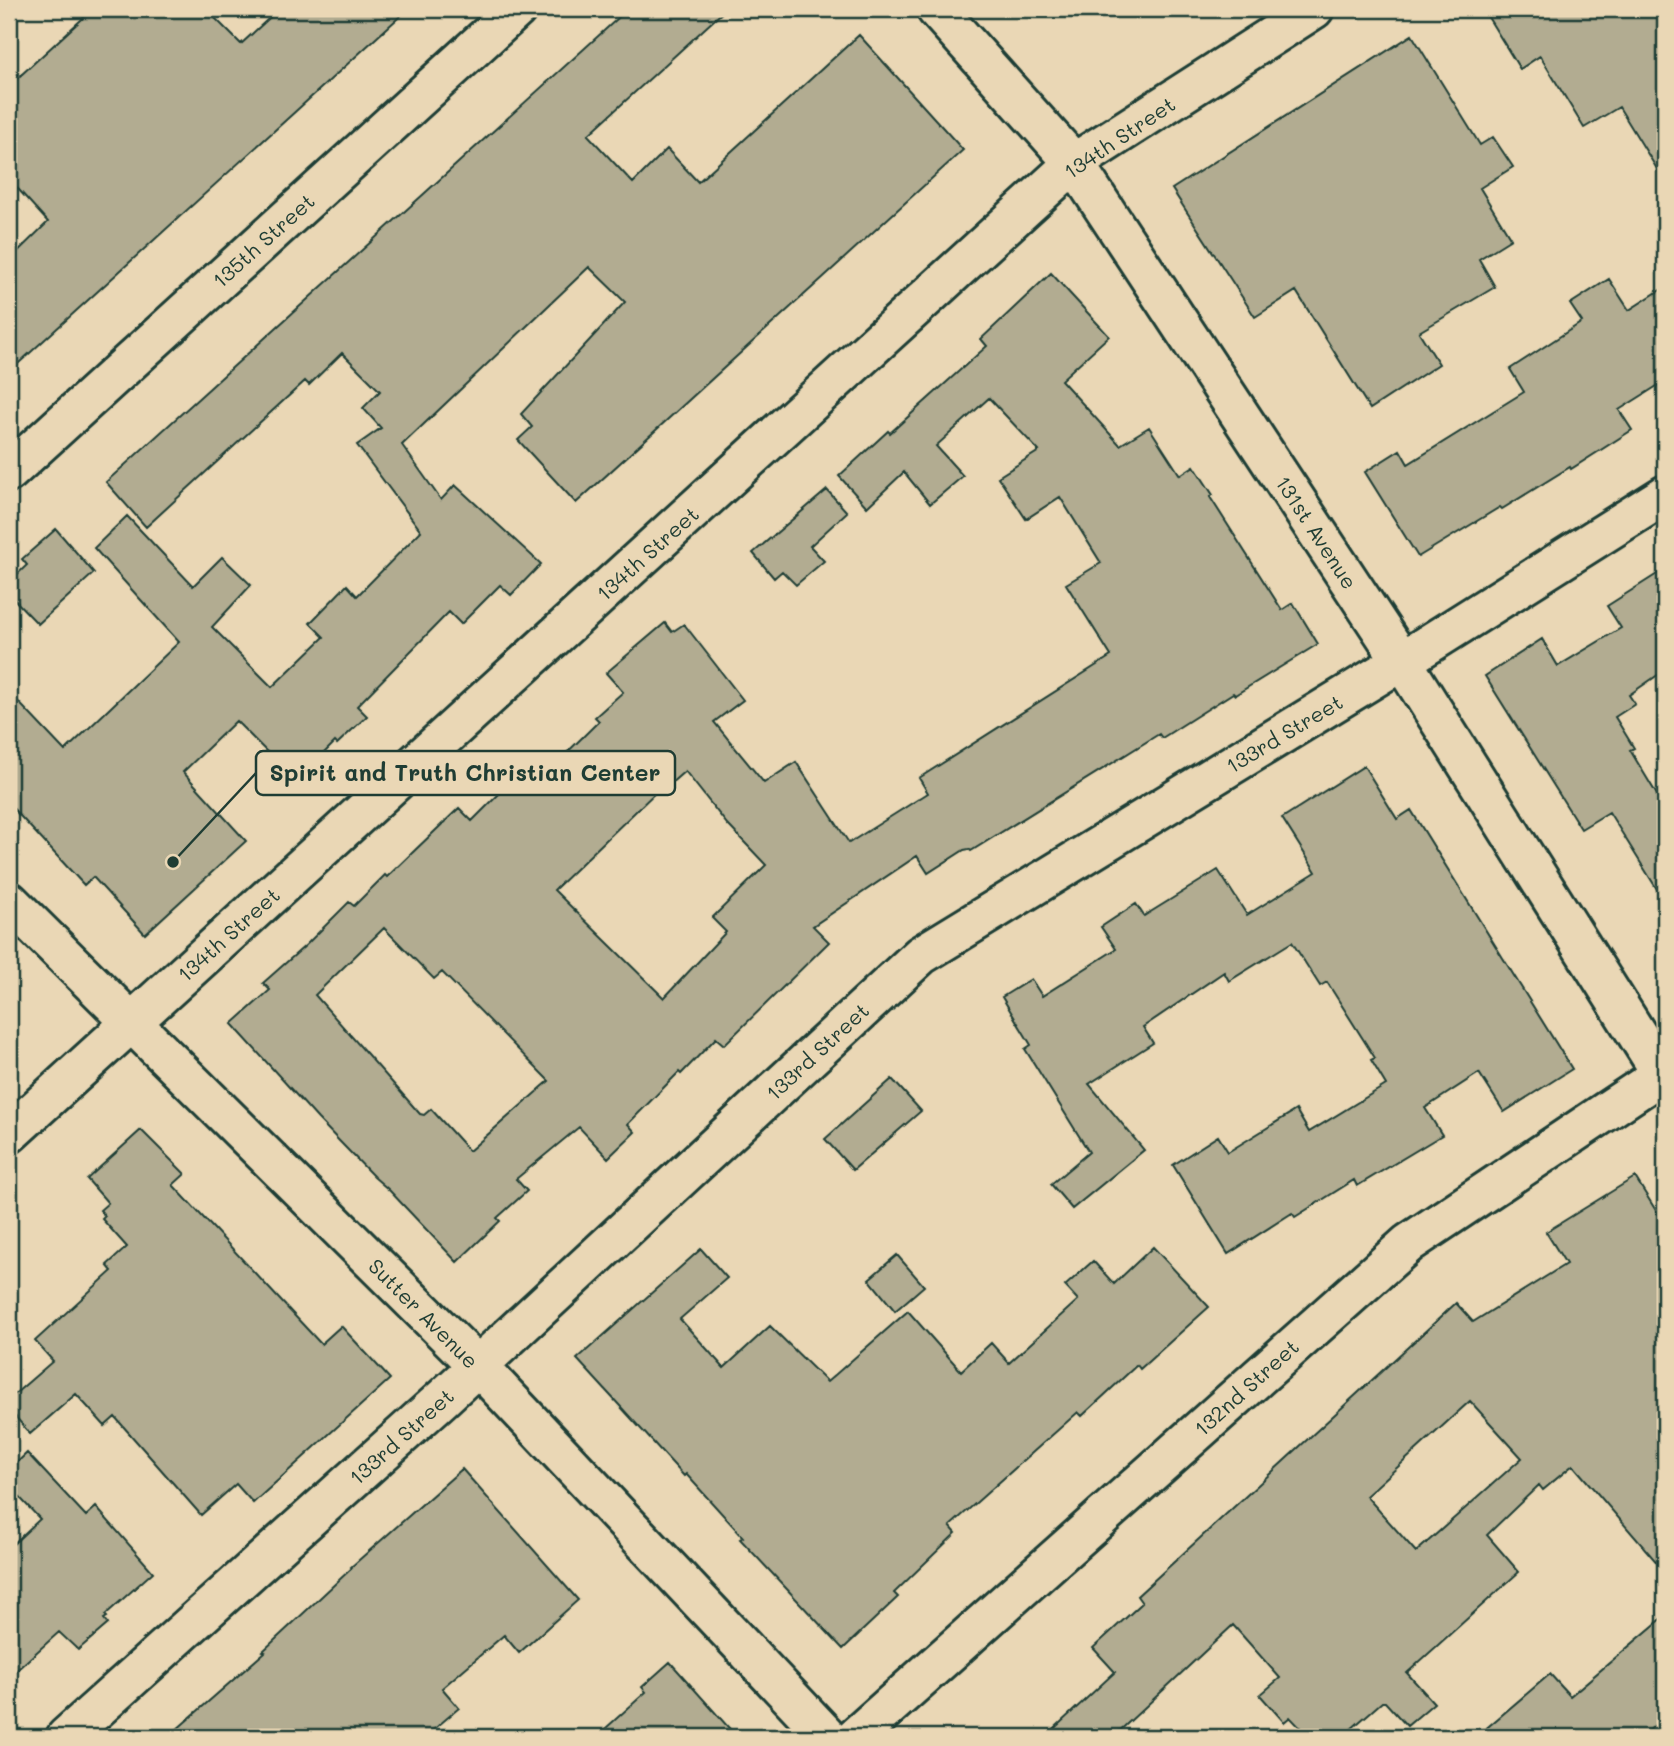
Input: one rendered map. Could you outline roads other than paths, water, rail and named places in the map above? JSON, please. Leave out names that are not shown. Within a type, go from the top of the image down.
[{"type":"street","name":"135th Street","points":[[9,472],[517,9]]},
{"type":"street","name":"131st Avenue","points":[[936,9],[1074,163],[1402,662],[1664,1075]]},
{"type":"street","name":"134th Street","points":[[9,1134],[1074,163],[1314,9]]},
{"type":"street","name":"133rd Street","points":[[66,1737],[478,1366],[921,955],[1402,662],[1665,495]]},
{"type":"street","name":"Sutter Avenue","points":[[9,901],[478,1366],[828,1737]]},
{"type":"street","name":"132nd Street","points":[[855,1737],[1409,1243],[1664,1075]]},
{"type":"place","name":"Spirit and Truth Christian Center","points":[[173,862]]}]
